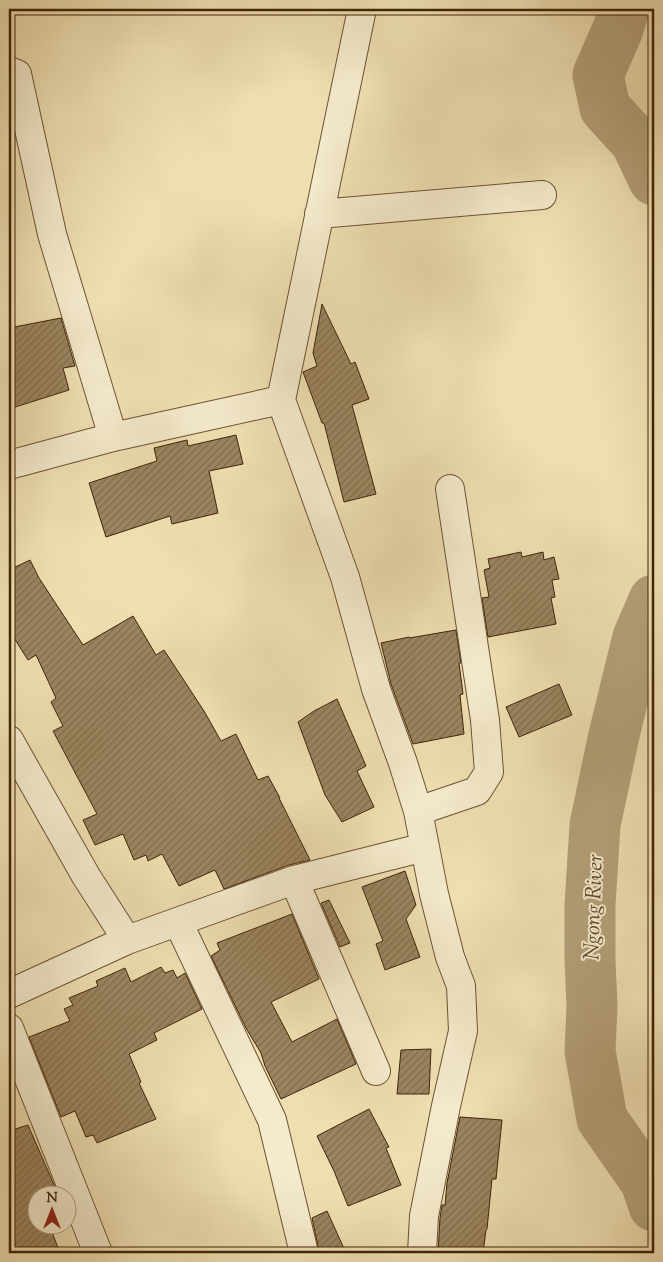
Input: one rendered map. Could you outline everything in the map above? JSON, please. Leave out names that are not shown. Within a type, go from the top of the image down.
[{"type":"street","points":[[362,9],[281,400],[345,577],[376,689],[418,811],[434,894],[450,957],[461,986],[463,1031],[424,1216],[422,1253]]},
{"type":"street","points":[[9,71],[17,74],[52,234],[114,437]]},
{"type":"street","points":[[319,214],[542,195]]},
{"type":"street","points":[[9,465],[114,437],[281,400]]},
{"type":"street","points":[[418,811],[477,791],[489,772],[484,720],[450,489]]},
{"type":"street","points":[[9,740],[86,876],[127,940]]},
{"type":"street","points":[[9,994],[127,940],[294,880],[425,847]]},
{"type":"street","points":[[294,880],[376,1071]]},
{"type":"street","points":[[178,922],[272,1120],[304,1253]]},
{"type":"street","points":[[9,1028],[98,1253]]},
{"type":"building","points":[[322,304],[351,364],[355,362],[369,399],[352,405],[376,494],[344,502],[324,423],[322,423],[303,372],[317,366],[313,353]]},
{"type":"building","points":[[61,318],[75,366],[63,368],[69,390],[9,409],[9,328]]},
{"type":"building","points":[[236,435],[243,464],[209,471],[218,513],[172,524],[170,516],[106,537],[89,483],[157,461],[154,448],[187,440],[188,446]]},
{"type":"building","points":[[521,552],[522,557],[543,552],[544,560],[554,557],[559,579],[552,580],[555,597],[551,598],[556,624],[488,637],[482,598],[489,597],[484,570],[490,568],[488,559]]},
{"type":"building","points":[[30,560],[39,578],[83,645],[133,616],[156,655],[164,650],[204,711],[221,741],[236,734],[258,780],[268,776],[310,860],[289,865],[224,889],[215,870],[179,886],[162,854],[148,861],[146,855],[134,860],[123,834],[95,845],[83,820],[97,814],[53,731],[63,726],[51,702],[56,698],[36,655],[28,660],[9,630],[9,570]]},
{"type":"building","points":[[456,630],[461,663],[459,663],[463,694],[460,695],[464,734],[413,744],[391,684],[381,643]]},
{"type":"building","points":[[559,684],[572,715],[519,737],[506,707]]},
{"type":"building","points":[[337,699],[366,766],[357,771],[374,807],[342,822],[325,795],[298,722]]},
{"type":"building","points":[[405,871],[416,905],[406,919],[420,957],[385,970],[376,944],[383,941],[362,887]]},
{"type":"building","points":[[329,900],[350,943],[340,947],[321,903]]},
{"type":"building","points":[[292,914],[319,979],[271,1002],[292,1042],[337,1019],[356,1064],[281,1099],[265,1066],[261,1053],[246,1028],[211,956],[220,950],[217,943]]},
{"type":"building","points":[[161,967],[165,973],[173,970],[177,978],[185,973],[202,1009],[154,1033],[157,1040],[129,1054],[141,1082],[139,1083],[156,1119],[97,1143],[93,1135],[86,1137],[75,1111],[61,1117],[29,1037],[70,1021],[64,1009],[73,1005],[69,998],[98,986],[96,981],[125,968],[131,982]]},
{"type":"building","points":[[431,1049],[429,1094],[397,1094],[401,1050]]},
{"type":"building","points":[[369,1109],[389,1147],[386,1148],[401,1185],[348,1206],[317,1136]]},
{"type":"building","points":[[460,1117],[502,1120],[496,1179],[492,1179],[483,1253],[438,1253],[442,1205],[445,1205],[447,1183]]},
{"type":"building","points":[[28,1125],[54,1184],[28,1184],[28,1234],[53,1234],[60,1253],[9,1253],[9,1131]]},
{"type":"building","points":[[327,1211],[346,1253],[320,1253],[319,1251],[312,1218]]},
{"type":"waterway","name":"Ngong River","points":[[624,9],[618,29],[598,75],[605,108],[636,142],[654,180]]},
{"type":"waterway","name":"Ngong River","points":[[654,600],[638,637],[614,735],[595,825],[590,905],[592,1006],[590,1051],[602,1119],[646,1182],[654,1206]]}]
